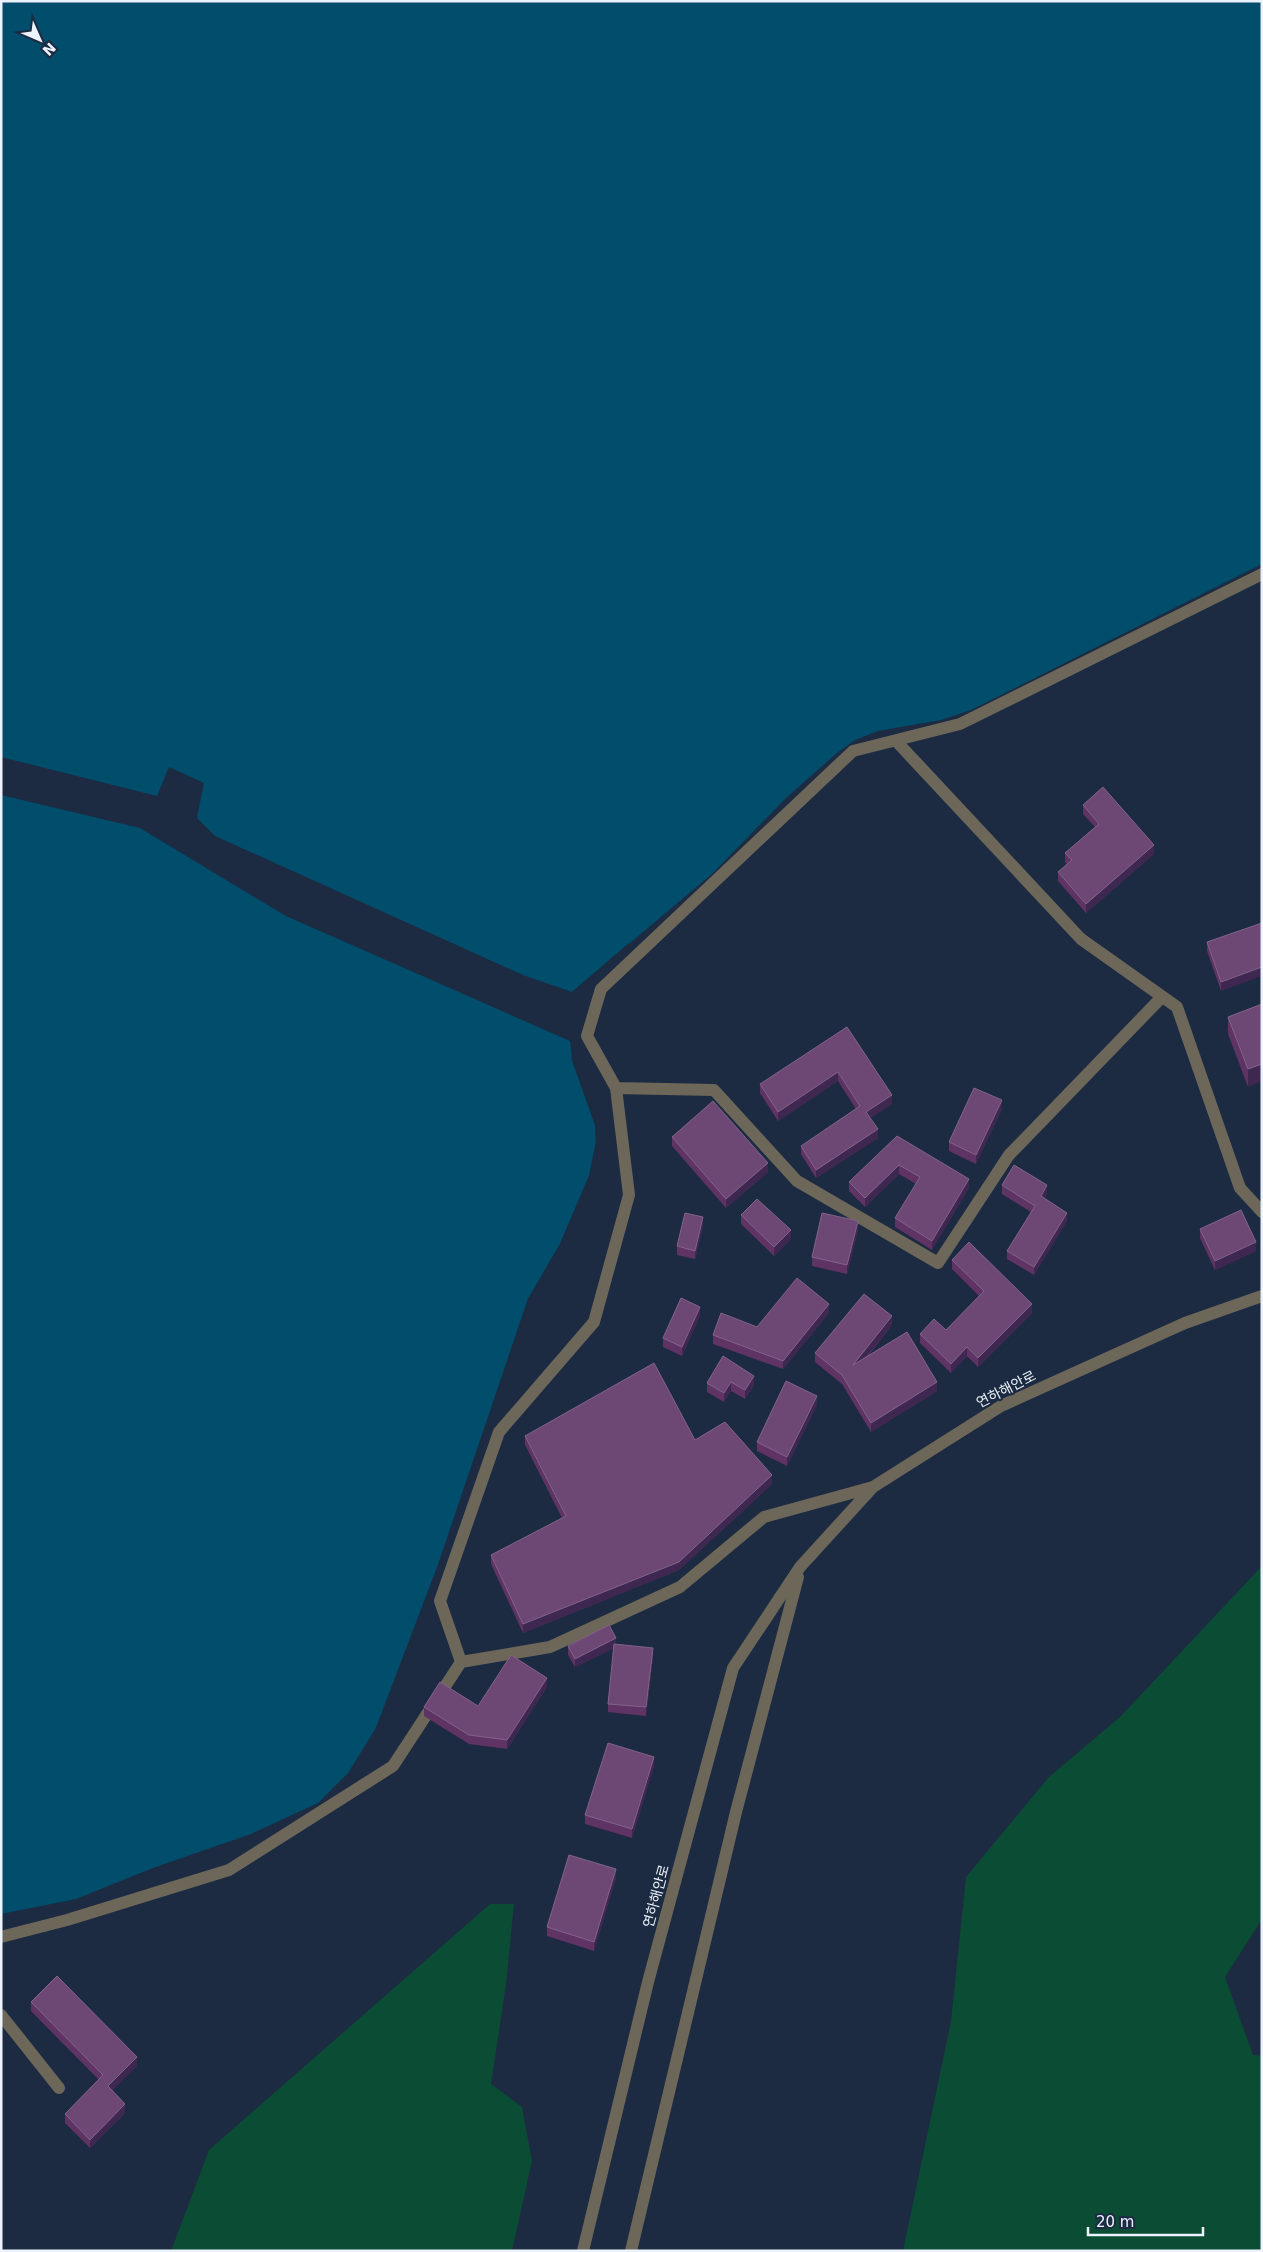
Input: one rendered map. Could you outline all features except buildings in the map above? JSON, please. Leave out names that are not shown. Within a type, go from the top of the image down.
[{"type":"street","points":[[461,1662],[440,1601],[500,1432],[594,1322],[629,1195],[616,1088],[587,1036],[600,989],[853,751],[897,742],[960,724],[1262,574]]},
{"type":"street","points":[[897,742],[1081,939],[1161,998],[1177,1007],[1240,1188],[1262,1212]]},
{"type":"street","points":[[616,1088],[714,1090],[797,1181],[938,1263],[1009,1155],[1161,998]]},
{"type":"street","name":"연하해안로","points":[[583,2251],[648,1982],[733,1668],[800,1567],[873,1486],[1001,1406],[1185,1323],[1262,1296]]},
{"type":"street","points":[[1,1937],[67,1920],[229,1870],[393,1766],[461,1662],[550,1647],[680,1587],[764,1517],[873,1486]]},
{"type":"street","name":"연하해안로","points":[[631,2251],[736,1812],[800,1567]]},
{"type":"street","points":[[1,1928],[67,1920]]},
{"type":"street","points":[[1,2015],[59,2088]]},
{"type":"green space","points":[[1262,1566],[1262,1919],[1225,1977],[1253,2055],[1262,2056],[1262,2251],[903,2251],[951,2021],[966,1877],[1049,1777],[1120,1717]]},
{"type":"green space","points":[[490,1904],[514,1904],[506,1985],[491,2084],[522,2107],[532,2161],[512,2251],[171,2251],[209,2150]]},
{"type":"water","points":[[1,1],[1262,1],[1262,564],[971,710],[941,720],[878,731],[855,740],[837,753],[786,798],[713,873],[572,992],[572,1060],[595,1125],[596,1142],[589,1176],[560,1244],[528,1299],[438,1565],[376,1728],[348,1773],[318,1803],[251,1834],[153,1868],[76,1899],[1,1914]]},
{"type":"pier","points":[[1,757],[157,796],[169,767],[204,783],[197,818],[215,836],[523,975],[572,992],[629,943],[631,945],[575,994],[574,1059],[597,1125],[599,1143],[592,1177],[562,1245],[530,1300],[441,1566],[380,1725],[376,1728],[438,1565],[528,1299],[560,1244],[589,1176],[596,1142],[595,1125],[572,1060],[570,1041],[286,916],[140,828],[1,795]]}]
